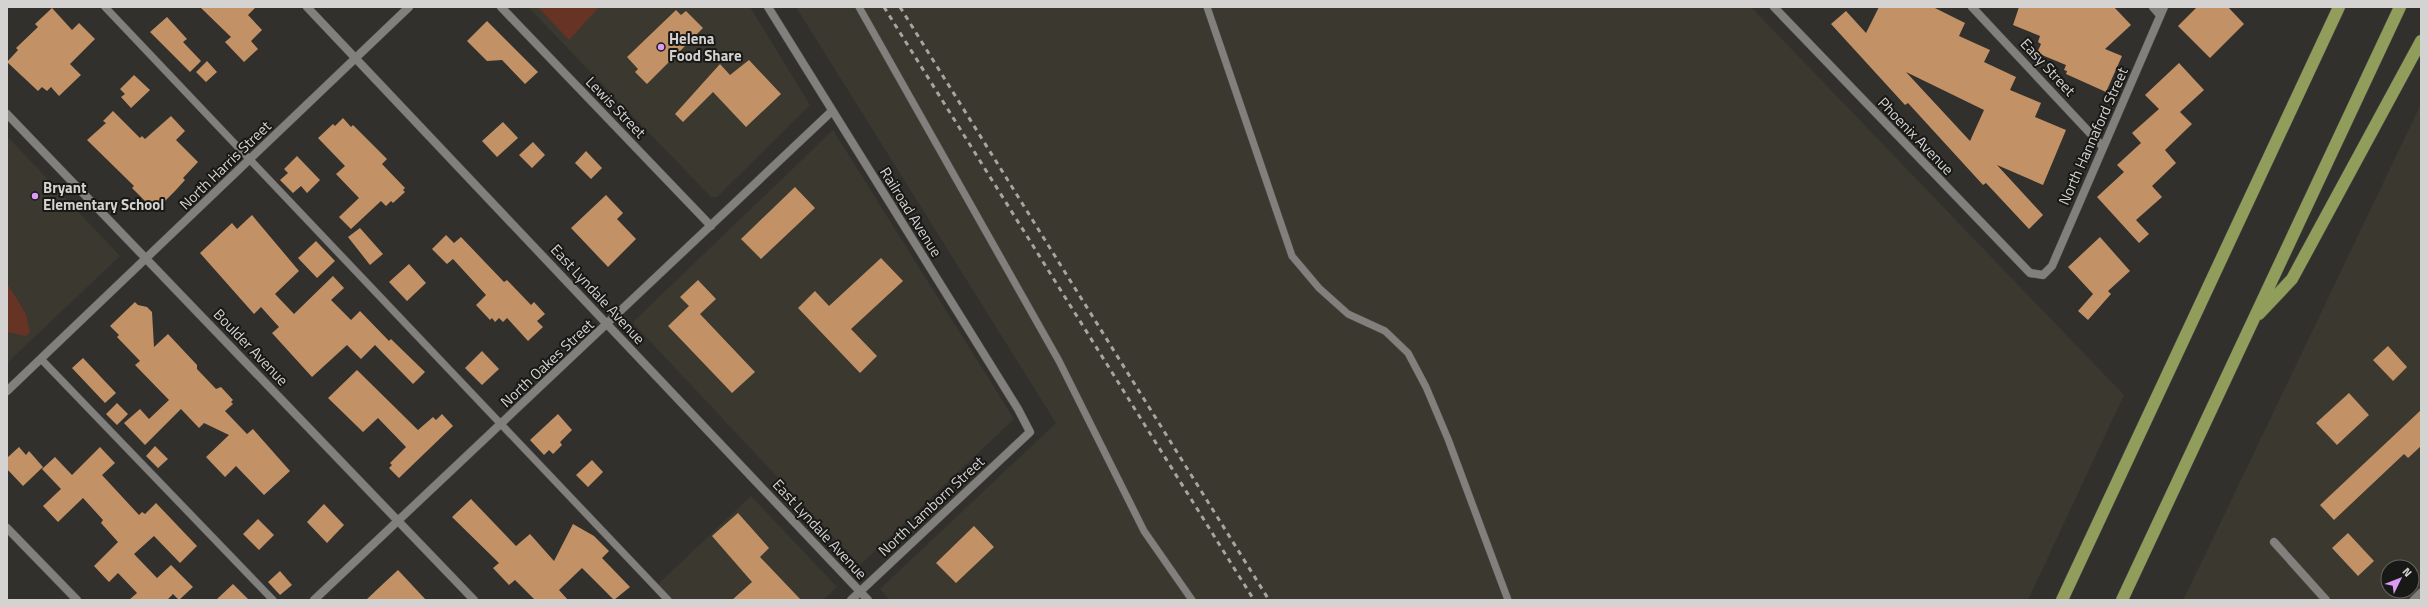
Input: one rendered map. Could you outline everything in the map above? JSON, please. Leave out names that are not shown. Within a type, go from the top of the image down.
[{"type":"highway","points":[[2062,600],[2339,7]]},
{"type":"highway","points":[[2122,600],[2400,7]]},
{"type":"highway","points":[[2252,322],[2292,279],[2421,41]]},
{"type":"street","name":"East Lyndale Avenue","points":[[307,7],[868,600]]},
{"type":"street","name":"North Harris Street","points":[[7,391],[147,260],[409,7]]},
{"type":"street","name":"Lewis Street","points":[[501,7],[711,226]]},
{"type":"street","name":"Railroad Avenue","points":[[768,7],[1018,409],[1030,432]]},
{"type":"street","name":"Phoenix Avenue","points":[[1774,7],[2030,273],[2043,275]]},
{"type":"street","name":"Easy Street","points":[[1972,7],[2103,147]]},
{"type":"street","points":[[2153,7],[2160,15]]},
{"type":"street","name":"North Hannaford Street","points":[[2043,275],[2052,266],[2164,7]]},
{"type":"street","name":"North Oakes Street","points":[[314,600],[608,325],[832,111]]},
{"type":"street","name":"Boulder Avenue","points":[[7,114],[474,600]]},
{"type":"street","name":"North Lamborn Street","points":[[850,600],[1030,432]]},
{"type":"street","points":[[7,528],[76,600]]},
{"type":"street","points":[[2274,542],[2326,600]]},
{"type":"lane","points":[[104,7],[251,159],[668,600]]},
{"type":"lane","points":[[859,7],[1059,361],[1144,531],[1192,600]]},
{"type":"lane","points":[[1207,7],[1292,256],[1319,288],[1348,314],[1385,331],[1408,353],[1426,387],[1448,439],[1508,600]]},
{"type":"lane","points":[[41,358],[273,600]]},
{"type":"lane","points":[[2413,600],[2421,592]]},
{"type":"shaded area","points":[[528,7],[750,7],[810,105],[717,197],[711,197]]},
{"type":"shaded area","points":[[538,7],[599,7],[569,40]]},
{"type":"shaded area","points":[[796,7],[1751,7],[2124,395],[2028,600],[890,600],[880,589],[1056,423]]},
{"type":"shaded area","points":[[2421,104],[2421,600],[2183,600],[2206,553]]},
{"type":"shaded area","points":[[833,130],[1014,419],[860,565],[634,324],[634,321]]},
{"type":"shaded area","name":"Bryant Elementary School","points":[[7,136],[120,256],[7,363]]},
{"type":"shaded area","points":[[7,283],[26,314],[30,332],[26,336],[7,332]]},
{"type":"shaded area","points":[[751,496],[837,587],[823,600],[668,600],[655,587]]},
{"type":"building","points":[[200,7],[256,7],[248,15],[262,30],[251,41],[258,49],[244,62],[225,42],[231,37]]},
{"type":"building","points":[[1879,7],[1933,7],[1965,23],[1959,36],[1990,50],[1984,62],[2016,77],[2010,90],[2041,103],[2035,117],[2066,130],[2043,185],[1997,165],[2043,215],[2029,229],[1986,183],[1983,185],[1908,103],[1905,105],[1831,24],[1846,11],[1866,33]],"holes":[[[1906,72],[1984,110],[1970,141]]]},
{"type":"building","points":[[2019,7],[2114,7],[2131,25],[2105,49],[2122,56],[2106,92],[2066,74],[2067,71],[2064,70],[2066,65],[2037,53],[2041,44],[2038,42],[2040,36],[2013,25]]},
{"type":"building","points":[[2197,7],[2228,7],[2244,24],[2210,58],[2178,26]]},
{"type":"building","points":[[52,8],[72,30],[79,23],[95,39],[70,64],[81,75],[59,96],[51,87],[47,91],[42,87],[38,91],[7,62],[18,50],[16,48],[38,27],[35,24]]},
{"type":"building","name":"Helena Food Share","points":[[676,10],[681,15],[686,11],[703,28],[647,84],[635,72],[638,69],[627,57]]},
{"type":"building","points":[[167,17],[187,39],[183,42],[201,61],[190,72],[150,32]]},
{"type":"building","points":[[487,21],[538,72],[525,84],[502,60],[487,61],[467,41]]},
{"type":"building","points":[[749,60],[781,94],[746,127],[713,92],[683,122],[675,114],[720,64],[730,75]]},
{"type":"building","points":[[207,61],[217,72],[206,82],[196,72]]},
{"type":"building","points":[[2179,63],[2204,90],[2180,112],[2192,124],[2165,150],[2176,163],[2152,186],[2162,197],[2136,220],[2149,234],[2139,243],[2097,197],[2124,172],[2117,165],[2141,143],[2132,133],[2159,109],[2145,95]]},
{"type":"building","points":[[134,75],[150,90],[131,108],[121,97],[125,94],[120,89]]},
{"type":"building","points":[[113,111],[140,138],[142,136],[145,139],[171,116],[185,131],[176,140],[198,162],[183,178],[185,180],[155,211],[132,188],[134,186],[87,140],[106,123],[103,121]]},
{"type":"building","points":[[343,118],[351,127],[353,125],[387,159],[382,164],[405,188],[403,190],[405,192],[393,203],[391,201],[386,206],[381,201],[351,229],[339,217],[359,198],[336,174],[345,166],[318,138],[333,124],[335,126]]},
{"type":"building","points":[[503,122],[518,138],[497,157],[482,141]]},
{"type":"building","points":[[533,142],[545,155],[532,168],[519,155]]},
{"type":"building","points":[[586,151],[602,168],[591,179],[575,163]]},
{"type":"building","points":[[297,156],[320,180],[307,193],[301,186],[293,193],[280,180],[288,173],[284,169]]},
{"type":"building","points":[[795,187],[815,208],[761,259],[741,239]]},
{"type":"building","points":[[606,195],[623,213],[617,219],[636,239],[608,267],[571,228]]},
{"type":"building","points":[[252,215],[299,271],[275,294],[294,314],[333,276],[344,288],[331,300],[351,320],[360,311],[389,341],[391,339],[425,372],[413,384],[375,345],[361,359],[347,345],[312,377],[272,333],[279,327],[261,307],[254,314],[200,253],[232,223],[237,229]]},
{"type":"building","points":[[360,228],[383,254],[370,265],[348,237]]},
{"type":"building","points":[[446,235],[454,243],[461,237],[504,282],[507,280],[531,305],[534,302],[545,314],[537,321],[543,327],[528,341],[507,318],[503,322],[499,318],[495,322],[492,318],[490,320],[476,305],[486,295],[453,259],[447,264],[432,249]]},
{"type":"building","points":[[2100,237],[2130,271],[2108,291],[2111,294],[2088,320],[2078,311],[2093,294],[2068,267]]},
{"type":"building","points":[[316,241],[335,261],[317,278],[298,258]]},
{"type":"building","points":[[881,258],[903,281],[851,329],[877,356],[860,373],[798,308],[815,291],[829,306]]},
{"type":"building","points":[[409,264],[426,283],[407,301],[389,282]]},
{"type":"building","points":[[698,280],[716,299],[700,314],[755,372],[732,393],[668,326],[689,306],[680,297]]},
{"type":"building","points":[[135,302],[138,305],[147,307],[152,312],[154,347],[168,334],[197,365],[197,369],[216,389],[221,387],[233,400],[231,402],[233,404],[225,411],[247,434],[253,429],[290,471],[264,495],[236,466],[225,477],[206,457],[229,435],[204,423],[199,428],[181,409],[145,445],[124,423],[140,409],[149,419],[169,400],[135,365],[140,361],[117,337],[119,335],[110,326]]},
{"type":"building","points":[[2388,346],[2407,367],[2393,381],[2373,360]]},
{"type":"building","points":[[482,351],[499,369],[482,385],[465,368]]},
{"type":"building","points":[[83,358],[116,393],[105,403],[72,368]]},
{"type":"building","points":[[357,370],[418,430],[433,417],[436,420],[442,414],[453,426],[399,478],[389,468],[392,465],[390,463],[406,447],[378,418],[363,432],[328,398]]},
{"type":"building","points":[[2349,393],[2369,415],[2337,445],[2316,423]]},
{"type":"building","points":[[117,403],[128,414],[117,425],[106,414]]},
{"type":"building","points":[[2421,410],[2421,446],[2408,458],[2404,454],[2334,520],[2320,505]]},
{"type":"building","points":[[558,414],[572,430],[560,442],[562,445],[553,454],[549,450],[544,455],[530,440]]},
{"type":"building","points":[[155,446],[168,459],[158,468],[146,456]]},
{"type":"building","points":[[19,447],[26,455],[29,451],[43,467],[23,486],[7,469],[7,458]]},
{"type":"building","points":[[100,447],[115,463],[102,475],[139,515],[142,512],[145,514],[156,503],[197,546],[180,563],[154,536],[134,554],[157,578],[171,565],[193,587],[179,600],[173,594],[167,600],[129,600],[137,593],[118,573],[109,582],[94,566],[118,542],[101,523],[103,520],[83,498],[58,522],[43,506],[61,489],[42,469],[55,457],[72,475]]},
{"type":"building","points":[[592,460],[603,472],[588,487],[576,475]]},
{"type":"building","points":[[471,499],[516,546],[530,534],[554,561],[573,524],[594,536],[609,551],[602,558],[630,587],[614,600],[582,568],[559,590],[568,600],[535,600],[515,580],[509,585],[493,568],[499,563],[452,517]]},
{"type":"building","points":[[324,504],[344,525],[327,543],[307,522]]},
{"type":"building","points":[[738,513],[769,548],[760,557],[801,600],[732,600],[752,582],[712,536]]},
{"type":"building","points":[[258,519],[274,535],[259,550],[243,534]]},
{"type":"building","points":[[974,526],[994,547],[956,583],[936,563]]},
{"type":"building","points":[[2348,533],[2374,561],[2358,576],[2332,548]]},
{"type":"building","points":[[398,570],[426,600],[366,600],[384,583]]},
{"type":"building","points":[[280,571],[292,585],[280,595],[268,582]]},
{"type":"building","points":[[233,584],[249,600],[216,600]]},
{"type":"railway","points":[[884,7],[1254,600]]},
{"type":"railway","points":[[900,7],[1269,600]]},
{"type":"place","name":"Helena Food Share","points":[[661,47]]},
{"type":"place","name":"Bryant Elementary School","points":[[35,196]]}]
